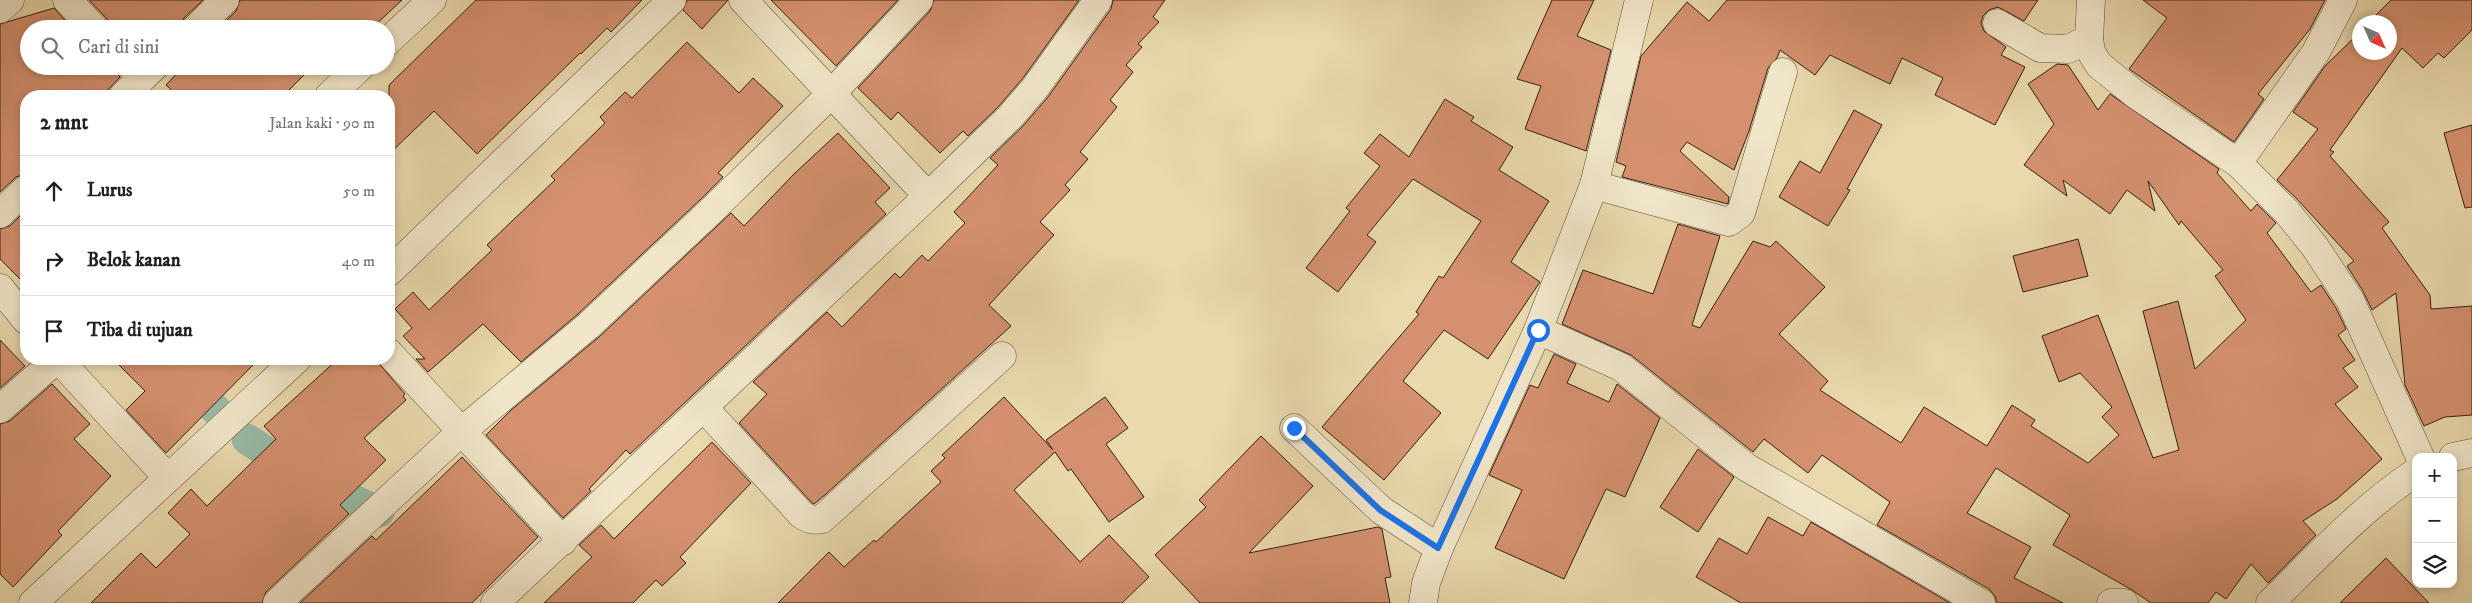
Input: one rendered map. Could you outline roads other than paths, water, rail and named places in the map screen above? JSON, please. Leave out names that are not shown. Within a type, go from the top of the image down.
[{"type":"street","points":[[0,9],[10,0]]},
{"type":"street","points":[[67,0],[86,20]]},
{"type":"street","points":[[205,20],[226,0]]},
{"type":"street","points":[[395,35],[432,0]]},
{"type":"street","points":[[395,266],[672,0]]},
{"type":"street","points":[[743,0],[928,196]]},
{"type":"street","points":[[277,603],[462,431],[588,326],[713,209],[832,93],[919,0]]},
{"type":"street","points":[[495,603],[704,408],[1010,117],[1035,88],[1098,0]]},
{"type":"street","points":[[1423,603],[1426,583],[1438,548],[1538,330],[1594,185],[1639,0]]},
{"type":"street","points":[[2091,0],[2089,39],[2094,59],[2105,71],[2135,94],[2238,163],[2287,212],[2316,247],[2350,300],[2418,453]]},
{"type":"street","points":[[2238,163],[2307,66],[2343,0]]},
{"type":"street","points":[[1997,23],[2040,48],[2068,49],[2089,39]]},
{"type":"street","points":[[1594,185],[1728,222],[1733,221],[1741,213],[1782,72]]},
{"type":"street","points":[[336,90],[352,75]]},
{"type":"street","points":[[0,214],[20,195]]},
{"type":"street","points":[[0,288],[20,313]]},
{"type":"street","points":[[1538,330],[1621,367],[1746,467],[1981,603]]},
{"type":"street","points":[[704,408],[801,514],[808,519],[822,519],[1002,356]]},
{"type":"street","points":[[395,359],[563,541]]},
{"type":"street","points":[[0,409],[51,365]]},
{"type":"street","points":[[64,365],[168,478]]},
{"type":"street","points":[[33,603],[290,365]]},
{"type":"street","points":[[1294,428],[1380,510],[1438,548]]},
{"type":"street","points":[[2457,456],[2472,453]]},
{"type":"street","points":[[2270,603],[2393,488],[2412,475]]},
{"type":"street","points":[[2112,603],[2124,603]]},
{"type":"waterway","points":[[171,365],[224,418]]},
{"type":"waterway","points":[[247,439],[301,475],[379,512]]}]
